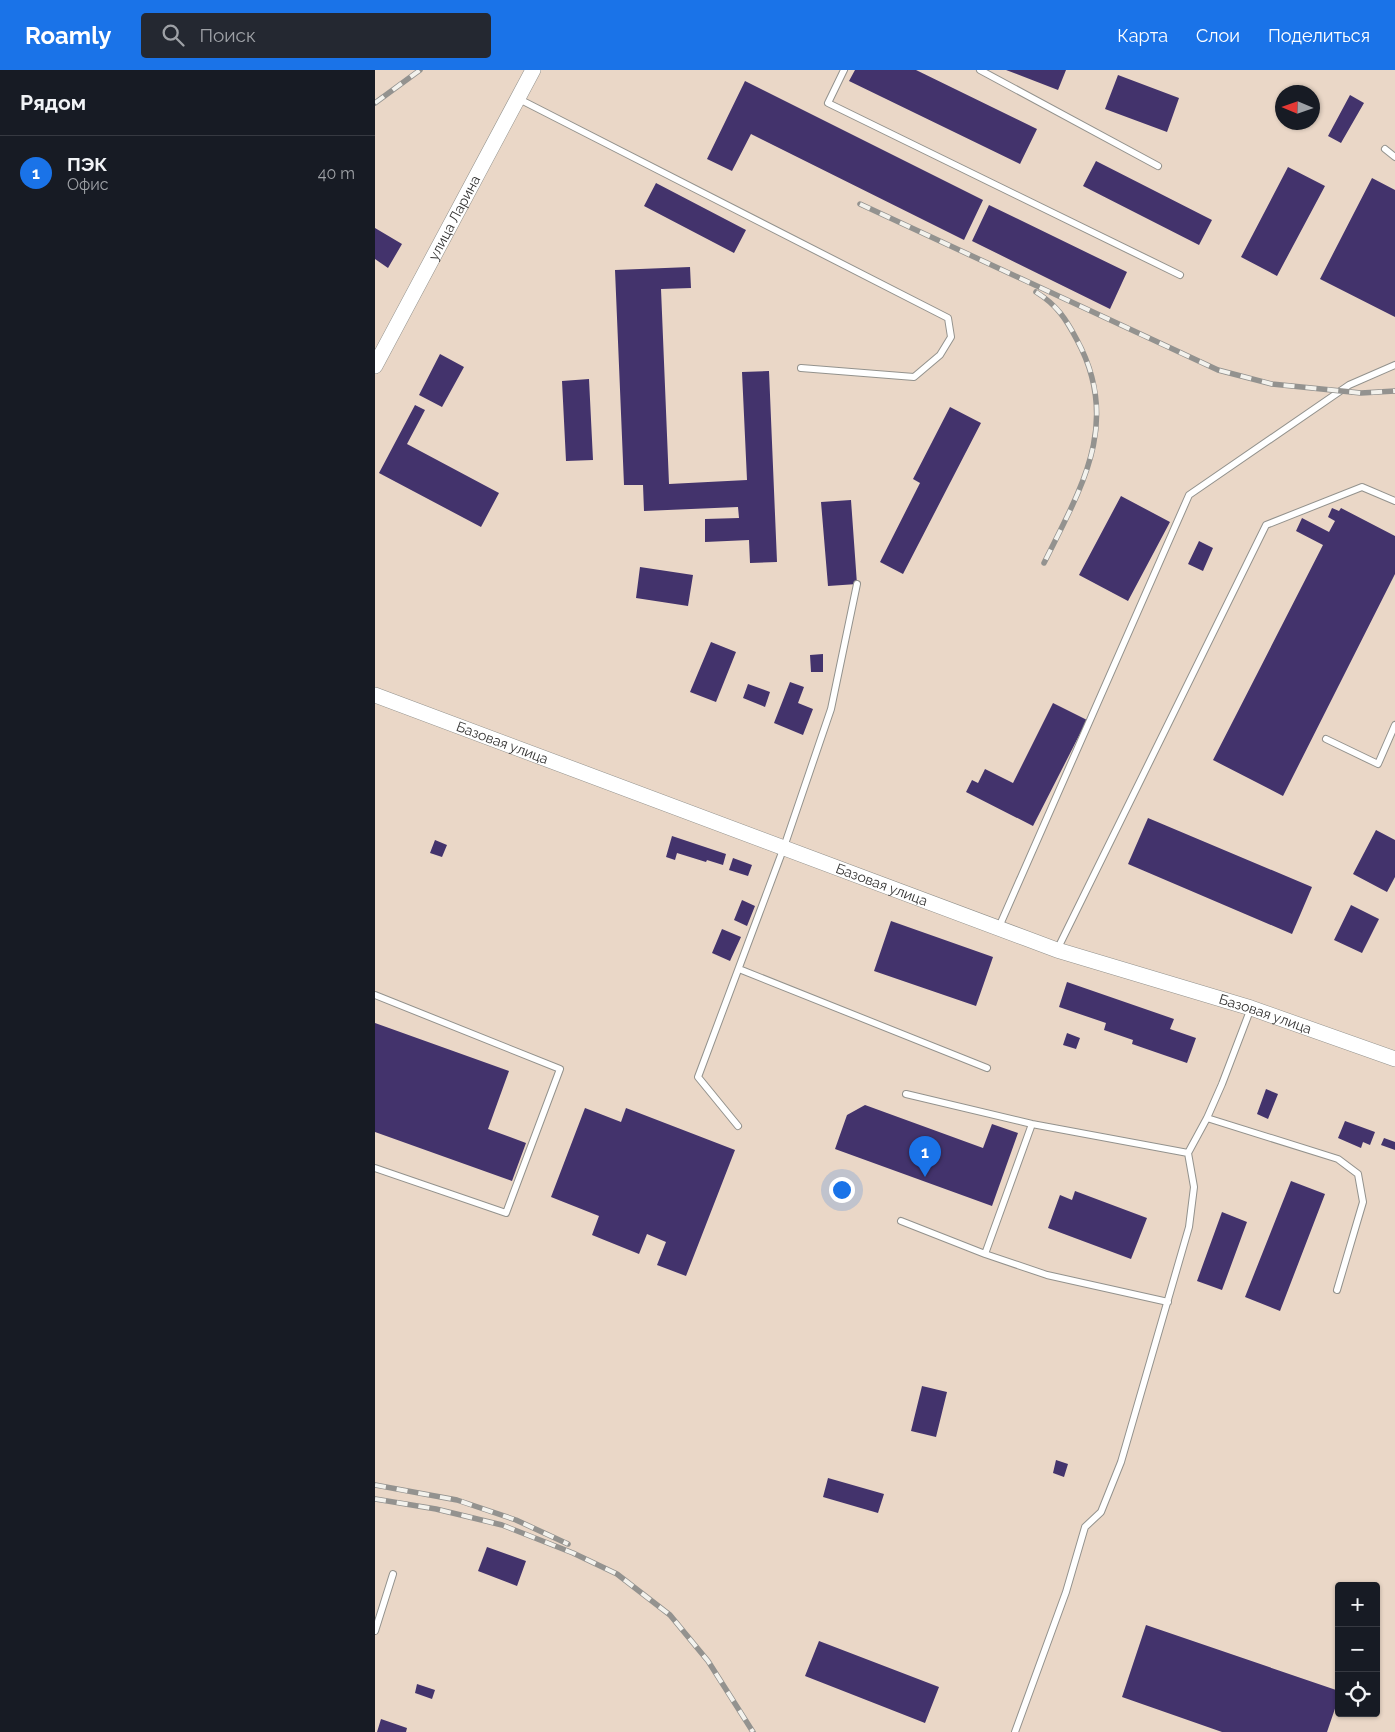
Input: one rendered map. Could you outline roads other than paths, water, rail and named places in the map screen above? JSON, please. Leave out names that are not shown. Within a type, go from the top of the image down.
[{"type":"street","name":"улица Ларина","points":[[375,366],[533,70]]},
{"type":"street","name":"Базовая улица","points":[[375,695],[1057,950],[1251,1008],[1395,1059]]},
{"type":"lane","points":[[845,70],[828,103],[1180,275]]},
{"type":"lane","points":[[980,70],[1157,166]]},
{"type":"lane","points":[[517,98],[948,318],[951,337],[940,354],[914,377],[801,368]]},
{"type":"lane","points":[[1385,149],[1395,158]]},
{"type":"lane","points":[[998,928],[1189,494],[1349,385],[1395,365]]},
{"type":"lane","points":[[1057,950],[1265,525],[1362,487],[1395,501]]},
{"type":"lane","points":[[738,1126],[699,1078],[784,847],[831,710],[857,584]]},
{"type":"lane","points":[[1326,739],[1378,764],[1395,725]]},
{"type":"lane","points":[[739,969],[987,1068]]},
{"type":"lane","points":[[375,995],[560,1069],[506,1214],[375,1168]]},
{"type":"lane","points":[[1015,1732],[1066,1592],[1085,1527],[1101,1512],[1121,1462],[1189,1227],[1194,1187],[1188,1153],[1207,1118],[1222,1084],[1251,1008]]},
{"type":"lane","points":[[906,1094],[1032,1124],[1188,1153]]},
{"type":"lane","points":[[1207,1118],[1337,1159],[1358,1174],[1363,1202],[1337,1290]]},
{"type":"lane","points":[[985,1254],[1032,1124]]},
{"type":"lane","points":[[901,1221],[985,1254],[1047,1275],[1168,1302]]},
{"type":"lane","points":[[375,1631],[393,1574]]},
{"type":"railway","points":[[375,103],[420,70]]},
{"type":"railway","points":[[860,204],[1218,370],[1272,384],[1361,393],[1395,391]]},
{"type":"railway","points":[[1036,292],[1055,307],[1073,332],[1090,370],[1096,399],[1096,427],[1083,481],[1044,563]]},
{"type":"railway","points":[[375,1485],[457,1500],[516,1520],[568,1544]]},
{"type":"railway","points":[[375,1499],[436,1509],[502,1525],[573,1553],[617,1574],[670,1615],[708,1661],[753,1732]]},
{"type":"place","name":"ПЭК","points":[[925,1177]]}]
